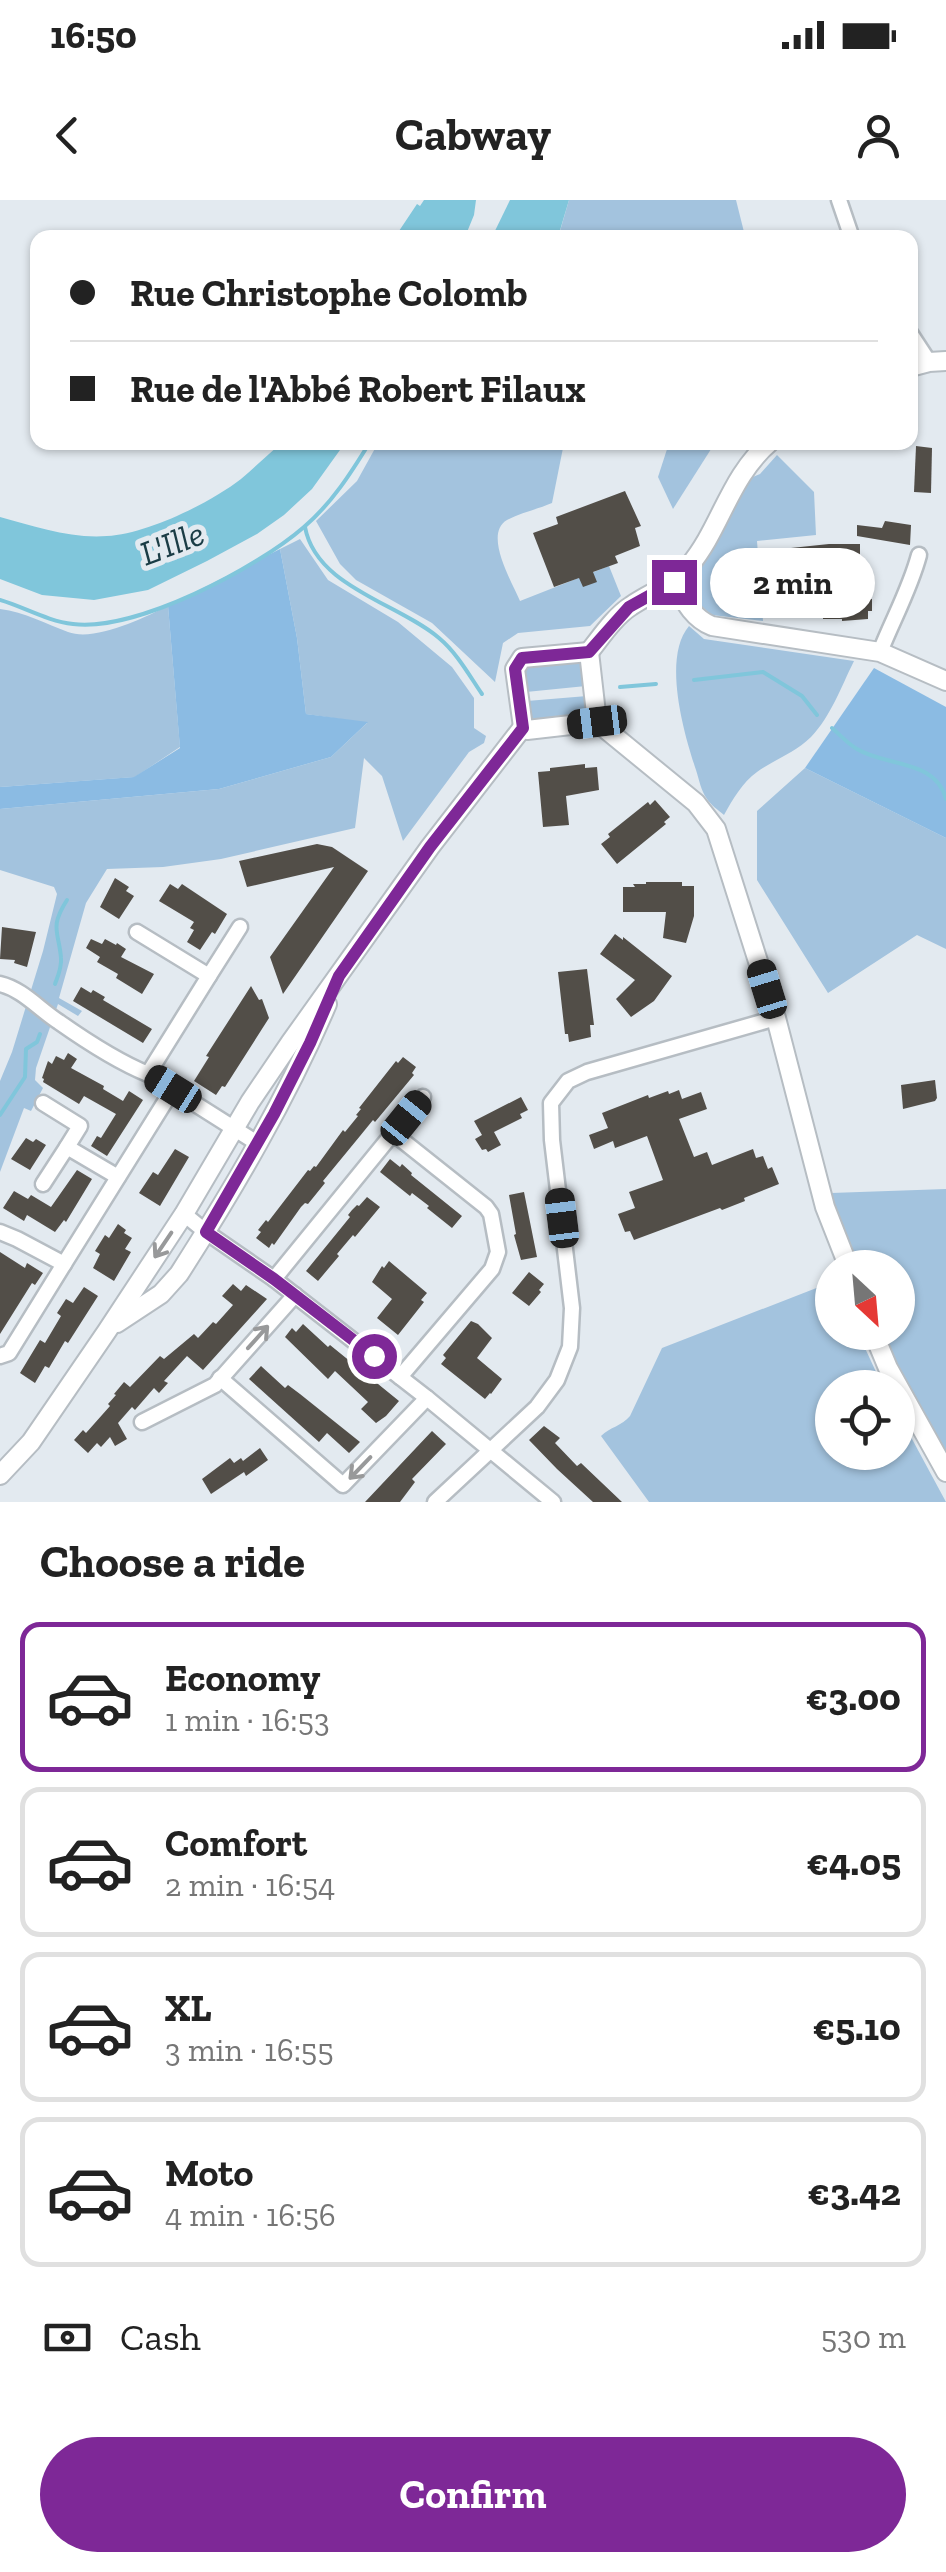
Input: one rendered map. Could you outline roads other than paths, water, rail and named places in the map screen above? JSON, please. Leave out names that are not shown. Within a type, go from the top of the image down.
[{"type":"street","points":[[840,200],[849,230]]},
{"type":"street","points":[[918,341],[938,362]]},
{"type":"street","points":[[763,450],[745,469],[689,567],[674,582],[629,607],[590,660],[596,714],[696,803],[716,829],[776,1018],[824,1206],[841,1250]]},
{"type":"street","points":[[880,652],[920,555]]},
{"type":"street","points":[[674,582],[700,622],[880,652],[946,681]]},
{"type":"street","points":[[590,660],[522,658],[515,669],[522,721],[528,730],[596,714]]},
{"type":"street","points":[[0,1475],[31,1442],[107,1331],[290,1043],[522,721]]},
{"type":"street","points":[[148,1074],[240,928]]},
{"type":"street","points":[[137,932],[209,976]]},
{"type":"street","points":[[107,1331],[161,1294],[179,1274],[257,1143],[310,1043],[339,976]]},
{"type":"street","points":[[0,984],[14,987],[62,1024],[257,1143]]},
{"type":"street","points":[[435,1502],[537,1407],[557,1380],[570,1346],[572,1308],[551,1102],[568,1081],[587,1072],[776,1018]]},
{"type":"street","points":[[0,1356],[9,1353],[173,1089]]},
{"type":"street","points":[[274,1279],[423,1096]]},
{"type":"street","points":[[43,1103],[80,1126],[43,1184]]},
{"type":"street","points":[[389,1138],[398,1137],[486,1207],[491,1214],[498,1252],[492,1269],[400,1377]]},
{"type":"street","points":[[67,1147],[118,1177]]},
{"type":"street","points":[[184,1214],[427,1398],[552,1502]]},
{"type":"street","points":[[0,1232],[64,1264]]},
{"type":"street","points":[[142,1422],[216,1384],[294,1295]]},
{"type":"street","points":[[880,1350],[946,1472]]},
{"type":"street","points":[[220,1378],[343,1485],[427,1398]]},
{"type":"water","points":[[424,200],[476,200],[468,230],[400,230],[417,204],[420,206]]},
{"type":"water","points":[[510,200],[569,200],[560,230],[495,230]]},
{"type":"water","name":"L'Ille","points":[[274,450],[340,450],[312,489],[284,515],[257,534],[148,590],[94,600],[42,595],[0,579],[0,517],[80,536],[123,534],[177,516],[241,479]]},
{"type":"waterway","points":[[0,600],[73,624],[99,624],[161,608],[227,578],[304,527],[332,498],[365,450]]},
{"type":"waterway","points":[[305,527],[312,548],[325,565],[361,592],[439,638],[482,694]]},
{"type":"waterway","points":[[694,680],[763,672],[802,696],[817,715]]},
{"type":"waterway","points":[[620,687],[656,684]]},
{"type":"waterway","points":[[832,728],[869,755],[921,770],[940,786],[946,799]]},
{"type":"waterway","points":[[55,984],[61,961],[57,924],[67,900]]},
{"type":"waterway","points":[[0,1115],[25,1077],[26,1049],[37,1042],[40,1034]]}]
